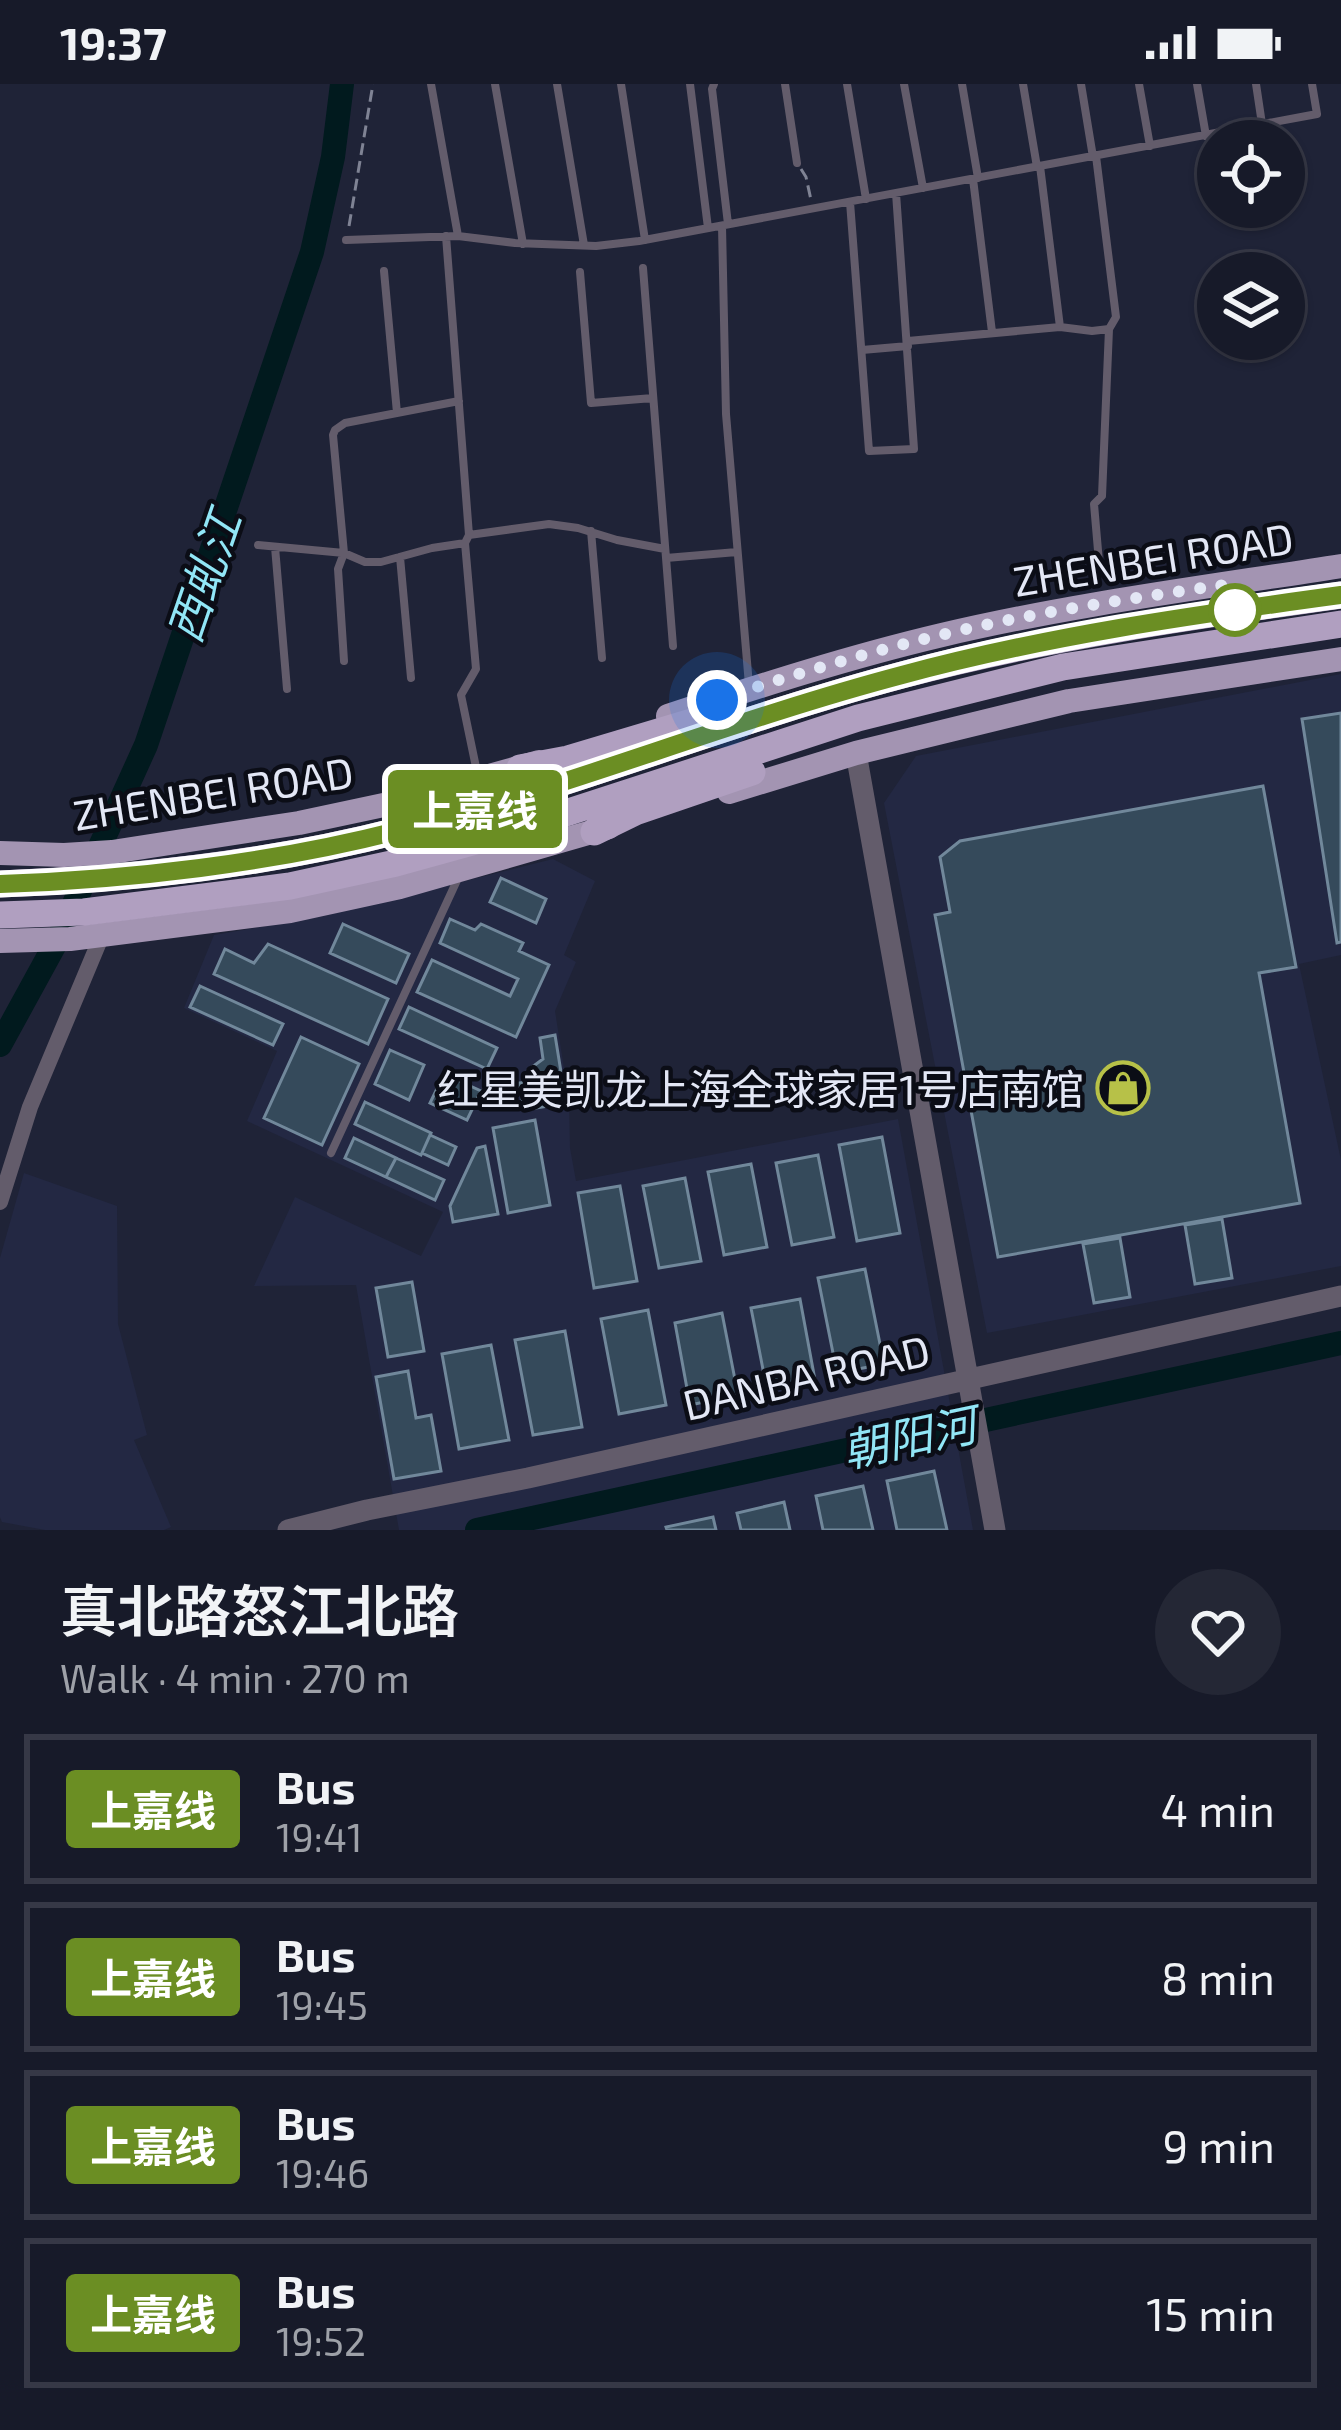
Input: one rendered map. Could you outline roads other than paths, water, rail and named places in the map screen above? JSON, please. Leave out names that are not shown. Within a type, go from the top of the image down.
[{"type":"highway","points":[[520,768],[568,759],[785,697],[1058,638],[1341,595]]},
{"type":"highway","points":[[0,915],[84,912],[290,886],[396,863],[501,834],[858,718],[1063,667],[1341,624]]},
{"type":"highway","points":[[594,832],[634,812],[812,749],[1063,667]]},
{"type":"highway","points":[[0,884],[100,879],[296,853],[394,832],[899,676]]},
{"type":"main road","name":"ZHENBEI ROAD","points":[[0,853],[112,852],[393,803],[520,768],[836,662],[1032,616],[1341,566]]},
{"type":"main road","points":[[10,940],[70,939],[290,911],[400,887],[856,753],[1069,701],[1341,659]]},
{"type":"street","points":[[856,753],[995,1530]]},
{"type":"street","points":[[0,1202],[30,1107],[102,935]]},
{"type":"street","name":"DANBA ROAD","points":[[288,1530],[1341,1296]]},
{"type":"lane","points":[[430,84],[452,236],[476,669],[461,694],[479,779]]},
{"type":"lane","points":[[495,84],[523,244]]},
{"type":"lane","points":[[557,84],[584,245]]},
{"type":"lane","points":[[621,84],[645,240]]},
{"type":"lane","points":[[708,228],[692,84],[713,86],[724,228],[733,553],[750,689]]},
{"type":"lane","points":[[785,84],[797,163]]},
{"type":"lane","points":[[847,84],[866,199]]},
{"type":"lane","points":[[904,84],[923,188]]},
{"type":"lane","points":[[962,84],[992,333]]},
{"type":"lane","points":[[1023,84],[1060,327]]},
{"type":"lane","points":[[1081,84],[1116,317],[1109,329],[1102,496],[1094,504],[1099,562]]},
{"type":"lane","points":[[1139,84],[1150,146]]},
{"type":"lane","points":[[1197,84],[1203,120]]},
{"type":"lane","points":[[1256,84],[1262,120]]},
{"type":"lane","points":[[1285,120],[1317,114],[1312,84]]},
{"type":"lane","points":[[346,240],[452,236],[584,245],[645,240],[1197,138]]},
{"type":"lane","points":[[850,202],[869,452],[914,449],[896,193]]},
{"type":"lane","points":[[643,268],[673,646]]},
{"type":"lane","points":[[384,272],[397,413]]},
{"type":"lane","points":[[580,272],[591,403],[653,398]]},
{"type":"lane","points":[[862,350],[1060,327],[1109,329]]},
{"type":"lane","points":[[344,662],[338,568],[344,553],[333,435],[345,423],[459,401]]},
{"type":"lane","points":[[259,545],[344,553],[365,562],[550,524],[665,554],[733,553]]},
{"type":"lane","points":[[591,531],[602,658]]},
{"type":"lane","points":[[274,547],[287,689]]},
{"type":"lane","points":[[400,557],[411,678]]},
{"type":"lane","points":[[331,1153],[462,870]]},
{"type":"waterway","name":"西虬江","points":[[0,1045],[58,939],[146,745],[312,252],[333,157],[342,84]]},
{"type":"waterway","name":"朝阳河","points":[[477,1530],[1341,1343]]},
{"type":"place","name":"红星美凯龙上海全球家居1号店南馆","points":[[1123,1088]]}]
